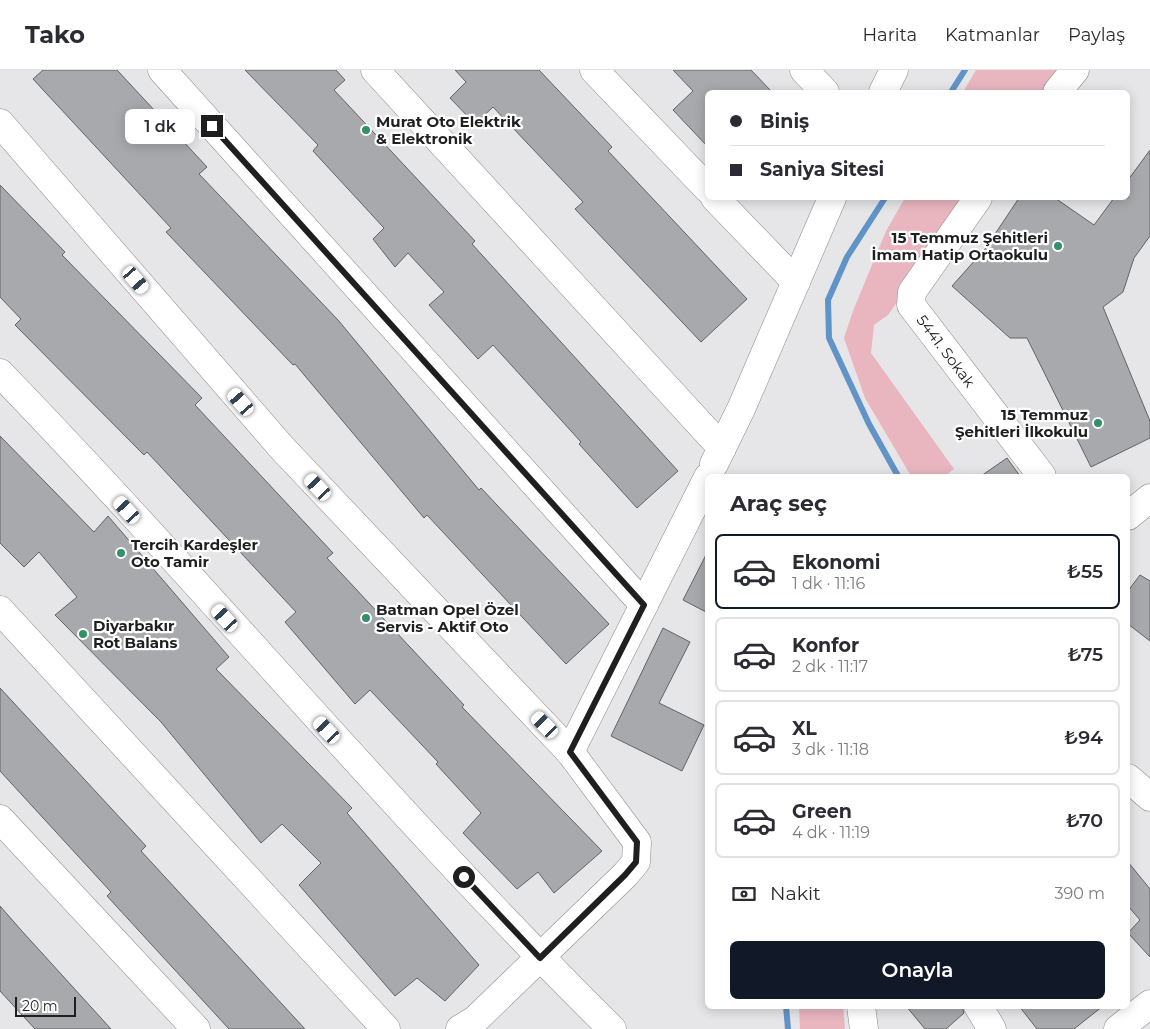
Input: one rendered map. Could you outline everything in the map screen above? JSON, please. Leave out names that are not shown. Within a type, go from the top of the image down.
[{"type":"street","points":[[162,70],[644,605]]},
{"type":"street","points":[[375,70],[722,448]]},
{"type":"street","points":[[594,70],[705,186]]},
{"type":"street","points":[[804,70],[823,90]]},
{"type":"street","points":[[883,90],[894,70]]},
{"type":"street","points":[[1060,90],[1075,70]]},
{"type":"street","points":[[0,124],[283,449],[570,752],[637,842],[636,862],[625,875],[475,1020],[460,1029]]},
{"type":"street","points":[[717,200],[796,282]]},
{"type":"street","points":[[709,474],[742,409],[831,200]]},
{"type":"street","name":"5441. Sokak","points":[[977,200],[912,292],[911,305],[1040,474]]},
{"type":"street","points":[[0,373],[58,432],[315,717],[540,958],[612,1029]]},
{"type":"street","points":[[570,752],[705,483]]},
{"type":"street","points":[[1130,514],[1150,498]]},
{"type":"street","points":[[0,610],[386,1029]]},
{"type":"street","points":[[1130,780],[1150,797]]},
{"type":"street","points":[[0,819],[196,1029]]},
{"type":"street","points":[[1118,1029],[1150,1004]]},
{"type":"street","points":[[861,1009],[864,1029]]},
{"type":"street","points":[[980,1009],[992,1029]]},
{"type":"shaded area","points":[[976,70],[1064,70],[1048,90],[964,90]]},
{"type":"shaded area","points":[[904,200],[968,200],[888,315],[874,325],[871,353],[954,469],[948,474],[910,474],[865,398],[844,338],[886,231]]},
{"type":"shaded area","points":[[799,1009],[843,1009],[845,1029],[800,1029]]},
{"type":"building","points":[[43,70],[117,70],[207,167],[199,174],[338,320],[479,490],[481,488],[609,624],[566,664],[427,515],[424,518],[295,364],[293,365],[166,232],[171,228],[33,79]]},
{"type":"building","points":[[245,70],[336,70],[345,80],[334,90],[475,241],[472,244],[678,471],[637,508],[579,444],[581,442],[493,345],[478,359],[429,305],[444,292],[408,253],[395,267],[373,239],[384,228],[313,151],[318,145]]},
{"type":"building","points":[[455,70],[539,70],[612,147],[608,151],[747,299],[701,342],[575,209],[583,202],[493,107],[475,124],[450,98],[466,82]]},
{"type":"building","points":[[673,70],[751,70],[770,90],[705,90],[705,144],[673,110],[693,91]]},
{"type":"building","points":[[1150,150],[1150,236],[1134,258],[1123,292],[1103,307],[1150,421],[1150,438],[1091,467],[1027,338],[1010,338],[952,286],[985,249],[1018,200],[1058,200],[1094,225],[1113,200],[1130,200],[1130,177]]},
{"type":"building","points":[[0,185],[65,252],[62,255],[202,398],[195,405],[333,553],[327,558],[464,705],[462,707],[602,851],[554,893],[538,872],[517,889],[463,833],[481,813],[436,764],[438,762],[370,690],[355,704],[285,622],[296,612],[147,452],[144,455],[15,325],[21,319],[0,297]]},
{"type":"building","points":[[0,436],[94,532],[108,516],[229,657],[216,669],[352,808],[347,813],[479,965],[445,1001],[417,978],[395,996],[299,885],[321,863],[282,824],[261,843],[161,722],[55,615],[77,597],[39,552],[24,567],[0,543]]},
{"type":"building","points":[[1007,458],[1019,474],[984,474]]},
{"type":"building","points":[[705,557],[705,611],[683,600]]},
{"type":"building","points":[[1140,575],[1150,581],[1150,641],[1130,626],[1130,588]]},
{"type":"building","points":[[663,628],[690,642],[659,703],[704,725],[682,771],[611,736]]},
{"type":"building","points":[[0,688],[146,846],[141,851],[305,1029],[229,1029],[107,896],[111,892],[0,771]]},
{"type":"building","points":[[1130,864],[1150,889],[1150,957],[1130,935],[1130,931],[1140,920],[1130,908]]},
{"type":"building","points":[[0,906],[111,1029],[35,1029],[0,991]]},
{"type":"building","points":[[908,1009],[963,1009],[964,1013],[946,1029],[925,1029]]},
{"type":"building","points":[[1021,1009],[1099,1009],[1074,1029],[1037,1029]]},
{"type":"waterway","points":[[952,90],[965,70]]},
{"type":"waterway","points":[[884,200],[847,257],[828,300],[829,338],[869,424],[897,474]]},
{"type":"waterway","points":[[786,1009],[788,1029]]},
{"type":"place","name":"Murat Oto Elektrik & Elektronik","points":[[366,130]]},
{"type":"place","name":"15 Temmuz Şehitleri İmam Hatip Ortaokulu","points":[[1058,246]]},
{"type":"place","name":"15 Temmuz Şehitleri İlkokulu","points":[[1098,423]]},
{"type":"place","name":"Tercih Kardeşler Oto Tamir","points":[[121,553]]},
{"type":"place","name":"Batman Opel Özel Servis - Aktif Oto","points":[[366,618]]},
{"type":"place","name":"Diyarbakır Rot Balans","points":[[83,634]]},
{"type":"route","points":[[212,126],[644,605],[570,752],[637,842],[636,862],[540,958],[464,877]]}]
